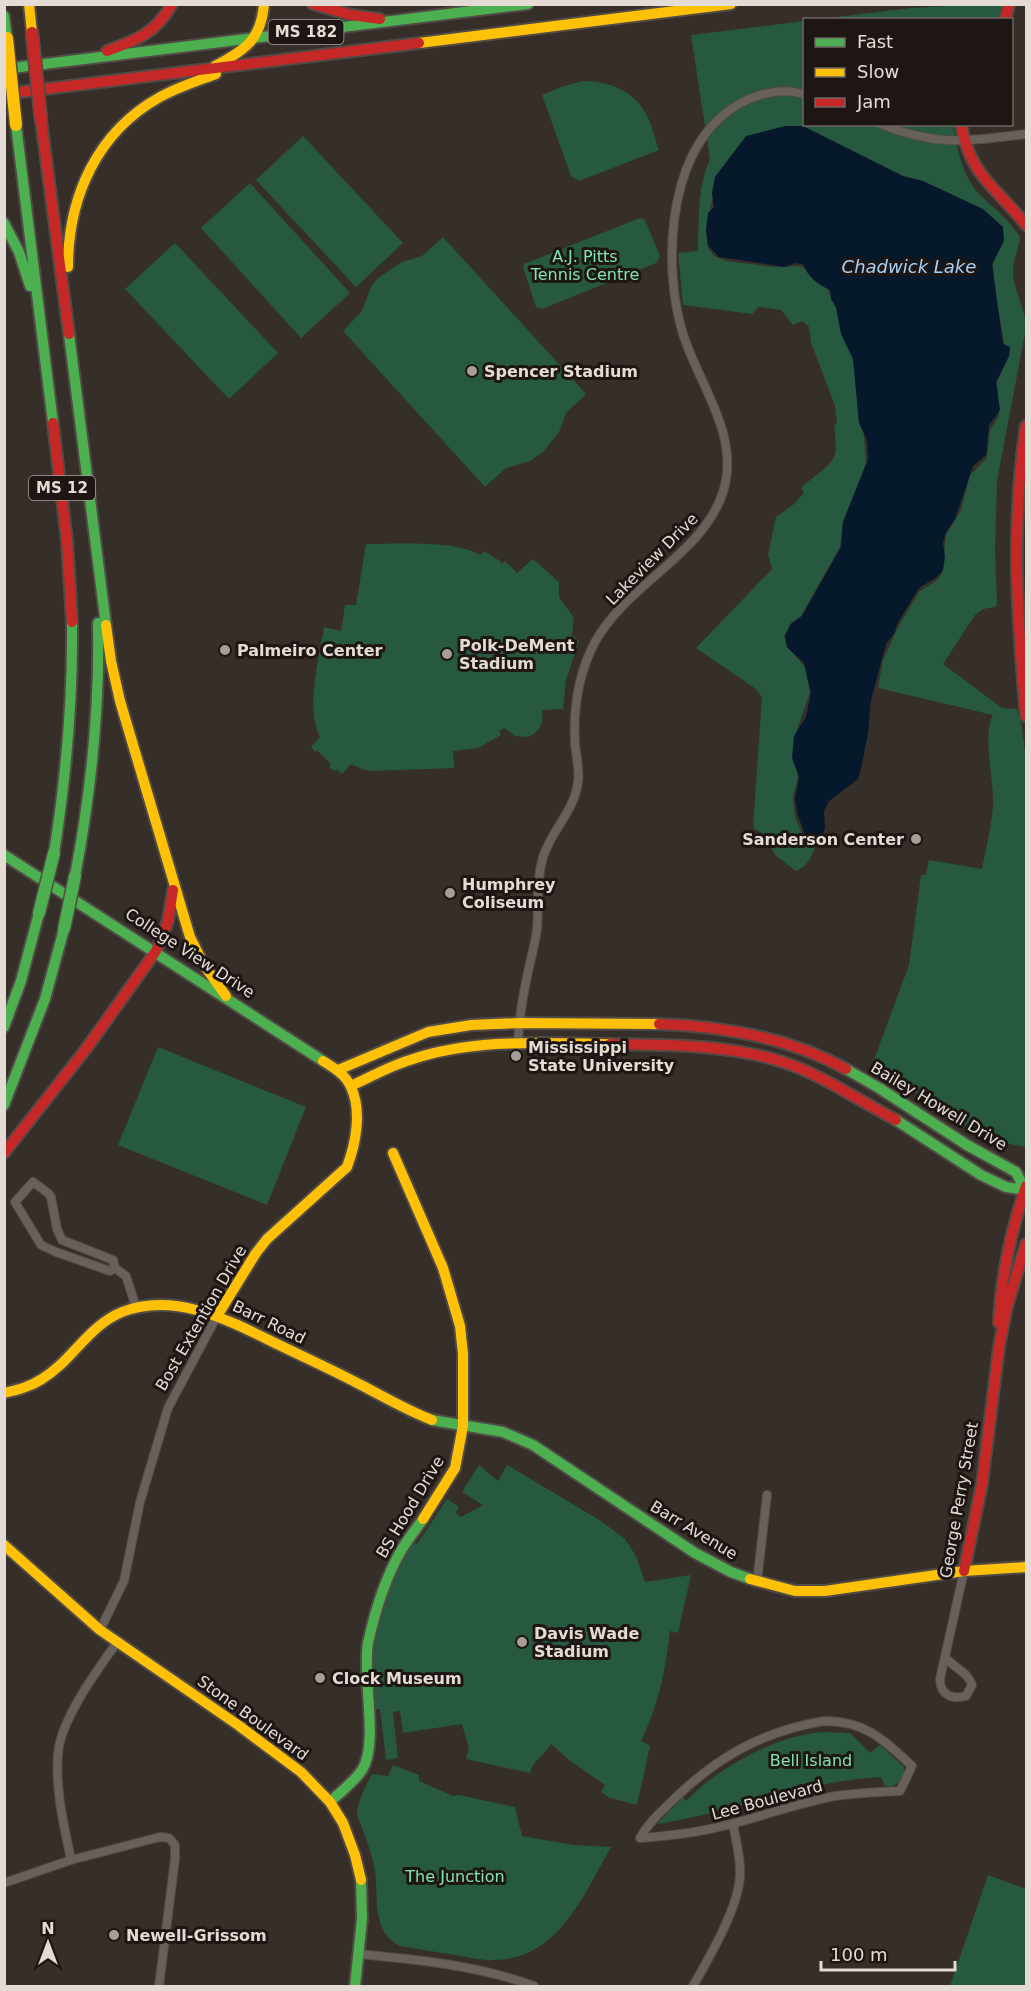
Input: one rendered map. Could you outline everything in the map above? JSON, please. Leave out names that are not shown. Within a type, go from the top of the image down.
[{"type":"street","name":"MS 12","points":[[4,1105],[45,999],[64,929],[75,876],[87,812],[97,718],[99,640],[98,570],[92,511],[41,120],[29,4]]},
{"type":"street","points":[[84,59],[144,37],[163,19],[172,4]]},
{"type":"street","points":[[206,70],[242,52],[254,38],[263,18],[264,4]]},
{"type":"street","points":[[313,4],[351,15],[396,21]]},
{"type":"street","name":"MS 182","points":[[4,69],[528,4]]},
{"type":"street","name":"MS 182","points":[[4,94],[237,67],[731,4]]},
{"type":"street","name":"MS 12","points":[[4,16],[62,484],[70,569],[72,632],[65,777],[54,853],[21,981],[4,1027]]},
{"type":"street","points":[[70,335],[71,304],[67,257],[70,224],[79,194],[91,167],[119,129],[152,102],[189,84],[237,67]]},
{"type":"street","name":"Lakeview Drive","points":[[518,1043],[521,1004],[536,936],[538,886],[543,858],[574,798],[578,782],[574,717],[582,671],[603,628],[627,601],[701,531],[716,508],[723,491],[727,462],[722,428],[684,336],[674,286],[673,228],[682,183],[689,164],[710,127],[740,103],[770,93],[803,94]]},
{"type":"street","points":[[886,126],[919,138],[964,142],[1026,134]]},
{"type":"street","points":[[961,126],[970,161],[981,178],[1026,225]]},
{"type":"street","points":[[4,223],[19,252],[29,284],[49,393]]},
{"type":"street","points":[[1026,426],[1020,473],[1015,571],[1026,716]]},
{"type":"street","points":[[98,570],[111,662],[120,701],[173,883],[190,936],[204,965],[226,996]]},
{"type":"street","name":"College View Drive","points":[[4,855],[338,1070],[351,1086]]},
{"type":"street","points":[[4,1153],[92,1040],[156,951],[168,921],[173,883]]},
{"type":"street","points":[[4,1007],[21,981]]},
{"type":"street","name":"Bailey Howell Drive","points":[[338,1070],[429,1032],[471,1025],[519,1023],[683,1025],[733,1030],[781,1041],[831,1061],[879,1088],[967,1145],[1016,1172],[1026,1189]]},
{"type":"street","points":[[351,1086],[408,1060],[476,1045],[518,1043],[717,1047],[774,1059],[810,1073],[897,1121],[981,1175],[1006,1187],[1026,1189]]},
{"type":"street","name":"Bost Extention Drive","points":[[100,1630],[124,1581],[140,1502],[168,1408],[217,1316],[256,1253],[267,1239],[346,1167],[353,1151],[356,1131],[356,1110],[351,1086]]},
{"type":"street","points":[[393,1153],[443,1268],[460,1326],[464,1354],[463,1426]]},
{"type":"street","points":[[56,1252],[62,1240],[51,1197],[33,1182],[15,1202],[37,1240],[56,1252],[110,1271],[115,1268]]},
{"type":"street","name":"George Perry Street","points":[[999,1347],[999,1309],[1004,1268],[1026,1189]]},
{"type":"street","points":[[62,1240],[113,1260],[115,1268],[126,1276],[136,1307]]},
{"type":"street","name":"George Perry Street","points":[[945,1657],[970,1679],[972,1685],[966,1696],[961,1698],[944,1694],[940,1688],[940,1678],[982,1484],[999,1347],[1007,1306],[1026,1244]]},
{"type":"street","name":"Barr Road","points":[[4,1394],[24,1389],[48,1377],[65,1362],[99,1324],[118,1314],[145,1305],[178,1305],[217,1316],[361,1385],[412,1413],[435,1421],[463,1426]]},
{"type":"street","name":"Barr Avenue","points":[[463,1426],[503,1432],[533,1445],[695,1553],[731,1572],[757,1582],[795,1591],[825,1591],[964,1570],[1026,1567]]},
{"type":"street","name":"BS Hood Drive","points":[[330,1802],[362,1770],[368,1759],[370,1745],[366,1668],[368,1645],[376,1612],[384,1586],[402,1549],[455,1468],[463,1426]]},
{"type":"street","points":[[757,1582],[767,1496]]},
{"type":"street","name":"Stone Boulevard","points":[[4,1545],[100,1630],[238,1725],[301,1772],[330,1802],[343,1823],[355,1855],[362,1885],[362,1919],[355,1986]]},
{"type":"street","points":[[71,1860],[59,1800],[57,1753],[68,1719],[118,1641]]},
{"type":"street","name":"Lee Boulevard","points":[[824,1722],[853,1724],[874,1733],[912,1766],[900,1791],[855,1793],[833,1797],[779,1809],[733,1824],[682,1834],[640,1838],[646,1827],[695,1779],[723,1758],[762,1738],[799,1725],[824,1722]]},
{"type":"street","points":[[693,1986],[737,1897],[740,1874],[733,1824]]},
{"type":"street","points":[[4,1883],[71,1860],[160,1837],[169,1838],[175,1845],[159,1986]]},
{"type":"street","points":[[359,1954],[455,1965],[486,1971],[534,1986]]},
{"type":"green space","points":[[1003,5],[999,18],[828,18],[911,8]]},
{"type":"green space","points":[[803,21],[803,126],[954,126],[958,152],[969,179],[979,194],[1020,237],[1013,271],[1026,328],[997,481],[995,550],[997,603],[996,607],[983,609],[975,615],[943,664],[1002,708],[1017,709],[1022,727],[1026,760],[1026,1147],[995,1141],[978,1134],[872,1065],[909,965],[921,875],[926,875],[929,860],[982,869],[990,828],[993,794],[988,734],[993,715],[878,688],[883,660],[898,627],[919,592],[937,580],[942,573],[946,535],[961,510],[970,475],[987,458],[990,430],[999,416],[997,382],[1009,356],[1004,342],[993,269],[1002,242],[716,179],[706,233],[708,248],[714,256],[726,261],[774,267],[799,266],[823,279],[846,330],[860,384],[866,463],[843,522],[840,547],[801,616],[791,623],[784,636],[787,647],[805,668],[810,692],[797,730],[798,777],[793,797],[795,817],[801,831],[810,843],[816,845],[806,864],[796,871],[776,856],[762,833],[753,828],[762,697],[756,689],[696,648],[772,569],[768,555],[776,517],[794,504],[804,493],[801,488],[825,468],[835,454],[834,425],[837,424],[835,406],[811,342],[809,327],[802,321],[793,325],[781,310],[759,307],[752,314],[683,305],[678,253],[698,251],[701,193],[710,159],[691,35]]},
{"type":"green space","points":[[582,81],[602,83],[621,89],[637,101],[648,118],[659,150],[579,181],[571,176],[542,95]]},
{"type":"green space","points":[[303,136],[403,243],[356,287],[256,180]]},
{"type":"green space","points":[[250,183],[350,293],[301,338],[201,228]]},
{"type":"green space","name":"A.J. Pitts Tennis Centre","points":[[640,218],[645,220],[660,256],[656,263],[542,309],[536,307],[524,264]]},
{"type":"green space","name":"Spencer Stadium","points":[[443,237],[586,394],[566,413],[559,432],[543,452],[530,461],[506,468],[485,487],[343,331],[362,311],[371,287],[378,278],[402,262],[422,256]]},
{"type":"green space","points":[[175,243],[278,353],[229,399],[125,289]]},
{"type":"green space","name":"Polk-DeMent Stadium","points":[[366,544],[441,545],[469,550],[481,555],[484,551],[502,564],[505,561],[517,573],[533,559],[559,582],[559,597],[574,618],[572,635],[579,641],[566,680],[563,709],[542,710],[540,726],[528,737],[515,736],[504,728],[499,731],[501,735],[478,748],[453,751],[454,768],[372,771],[351,764],[342,774],[329,767],[331,764],[311,747],[320,737],[314,712],[314,683],[324,627],[341,631],[345,605],[356,605]]},
{"type":"green space","points":[[158,1047],[306,1107],[267,1205],[118,1145]]},
{"type":"green space","name":"Davis Wade Stadium","points":[[479,1465],[498,1481],[507,1465],[601,1521],[625,1539],[636,1556],[645,1582],[691,1575],[678,1633],[670,1631],[660,1688],[641,1741],[650,1746],[637,1805],[610,1798],[601,1792],[605,1785],[569,1760],[551,1744],[530,1773],[466,1759],[469,1749],[462,1724],[403,1733],[400,1711],[393,1712],[398,1758],[386,1760],[380,1709],[372,1709],[376,1638],[385,1595],[411,1541],[417,1544],[447,1499],[459,1507],[456,1513],[461,1517],[483,1505],[462,1492]]},
{"type":"green space","name":"Bell Island","points":[[823,1732],[850,1733],[870,1753],[880,1745],[904,1767],[901,1779],[892,1786],[885,1786],[881,1777],[824,1784],[713,1813],[657,1824],[683,1797],[686,1801],[711,1779],[739,1761],[781,1741]]},
{"type":"green space","name":"The Junction","points":[[393,1765],[419,1775],[419,1781],[453,1796],[459,1795],[515,1807],[522,1836],[573,1845],[611,1847],[579,1903],[553,1936],[537,1948],[518,1956],[496,1960],[475,1959],[400,1946],[390,1939],[380,1921],[374,1865],[357,1810],[372,1774],[388,1776]]},
{"type":"green space","points":[[988,1875],[1026,1889],[1026,1986],[950,1986]]},
{"type":"water","name":"Chadwick Lake","points":[[785,126],[803,126],[903,176],[923,181],[983,209],[1003,227],[1004,241],[992,264],[1003,344],[1010,347],[1009,356],[996,382],[1000,410],[989,425],[986,455],[973,466],[955,519],[946,532],[943,543],[945,557],[943,570],[937,577],[919,588],[886,644],[871,700],[868,733],[858,779],[829,801],[824,811],[825,828],[822,836],[815,840],[806,837],[798,816],[795,799],[799,777],[792,758],[794,736],[806,717],[811,693],[804,663],[787,647],[785,636],[791,624],[802,616],[841,547],[843,522],[868,460],[867,440],[859,423],[853,359],[841,334],[830,290],[814,280],[803,264],[795,263],[785,267],[719,257],[708,245],[706,230],[708,213],[714,207],[712,193],[715,177],[746,136]]},
{"type":"traffic: fast","points":[[4,69],[528,4]]},
{"type":"traffic: fast","points":[[4,16],[7,38]]},
{"type":"traffic: fast","points":[[16,125],[53,423]]},
{"type":"traffic: fast","points":[[4,223],[19,252],[30,286]]},
{"type":"traffic: fast","points":[[69,334],[106,625]]},
{"type":"traffic: fast","points":[[54,853],[68,738],[72,622]]},
{"type":"traffic: fast","points":[[75,876],[86,813],[93,750],[98,687],[98,623]]},
{"type":"traffic: fast","points":[[39,913],[54,853]]},
{"type":"traffic: fast","points":[[4,855],[323,1061]]},
{"type":"traffic: fast","points":[[64,929],[75,876]]},
{"type":"traffic: fast","points":[[4,1027],[21,981],[39,913]]},
{"type":"traffic: fast","points":[[4,1105],[45,999],[64,929]]},
{"type":"traffic: fast","points":[[846,1069],[967,1145],[1016,1172],[1025,1190]]},
{"type":"traffic: fast","points":[[896,1120],[981,1175],[1006,1187],[1026,1190]]},
{"type":"traffic: fast","points":[[432,1420],[503,1432],[533,1445],[695,1553],[750,1579]]},
{"type":"traffic: fast","points":[[330,1802],[359,1774],[367,1758],[370,1727],[368,1643],[381,1595],[391,1571],[402,1549],[423,1519]]},
{"type":"traffic: fast","points":[[355,1986],[362,1919],[361,1880]]},
{"type":"traffic: slow","points":[[29,4],[32,33]]},
{"type":"traffic: slow","points":[[215,66],[235,55],[250,42],[259,27],[264,4]]},
{"type":"traffic: slow","points":[[419,43],[731,4]]},
{"type":"traffic: slow","points":[[7,38],[16,125]]},
{"type":"traffic: slow","points":[[68,267],[69,241],[80,192],[103,148],[119,128],[138,111],[181,87],[216,74]]},
{"type":"traffic: slow","points":[[106,625],[120,701],[190,937],[204,965],[226,996]]},
{"type":"traffic: slow","points":[[338,1070],[428,1032],[471,1025],[659,1024]]},
{"type":"traffic: slow","points":[[351,1086],[403,1062],[459,1048],[509,1043],[610,1044]]},
{"type":"traffic: slow","points":[[217,1316],[267,1239],[347,1167],[353,1148],[357,1117],[354,1096],[346,1079],[323,1061]]},
{"type":"traffic: slow","points":[[393,1153],[443,1268],[460,1326],[463,1354],[463,1426],[455,1468],[423,1519]]},
{"type":"traffic: slow","points":[[4,1393],[33,1384],[53,1372],[110,1318],[142,1306],[162,1305],[202,1312],[240,1326],[432,1420]]},
{"type":"traffic: slow","points":[[4,1545],[100,1630],[238,1725],[301,1772],[330,1802],[343,1823],[355,1855],[361,1880]]},
{"type":"traffic: slow","points":[[750,1579],[795,1591],[825,1591],[964,1571],[1026,1567]]},
{"type":"traffic: jam","points":[[107,51],[128,43],[152,29],[172,4]]},
{"type":"traffic: jam","points":[[313,4],[351,15],[380,19]]},
{"type":"traffic: jam","points":[[1006,18],[1009,4]]},
{"type":"traffic: jam","points":[[32,33],[41,120]]},
{"type":"traffic: jam","points":[[4,94],[419,43]]},
{"type":"traffic: jam","points":[[41,120],[69,334]]},
{"type":"traffic: jam","points":[[961,126],[965,142],[978,169],[1026,225]]},
{"type":"traffic: jam","points":[[53,423],[67,541],[72,622]]},
{"type":"traffic: jam","points":[[1026,426],[1018,499],[1017,535],[1018,607],[1026,716]]},
{"type":"traffic: jam","points":[[4,1153],[86,1049],[156,951],[168,921],[173,890]]},
{"type":"traffic: jam","points":[[659,1024],[707,1027],[755,1035],[801,1049],[846,1069]]},
{"type":"traffic: jam","points":[[610,1044],[713,1048],[773,1059],[821,1078],[896,1120]]},
{"type":"traffic: jam","points":[[999,1323],[1008,1254],[1026,1186]]},
{"type":"traffic: jam","points":[[964,1571],[982,1484],[999,1347],[1007,1306],[1026,1244]]},
{"type":"place","name":"Spencer Stadium","points":[[472,371]]},
{"type":"place","name":"Palmeiro Center","points":[[225,650]]},
{"type":"place","name":"Polk-DeMent Stadium","points":[[447,654]]},
{"type":"place","name":"Sanderson Center","points":[[916,839]]},
{"type":"place","name":"Humphrey Coliseum","points":[[450,893]]},
{"type":"place","name":"Mississippi State University","points":[[516,1056]]},
{"type":"place","name":"Davis Wade Stadium","points":[[522,1642]]},
{"type":"place","name":"Clock Museum","points":[[320,1678]]},
{"type":"place","name":"Newell-Grissom","points":[[114,1935]]}]
